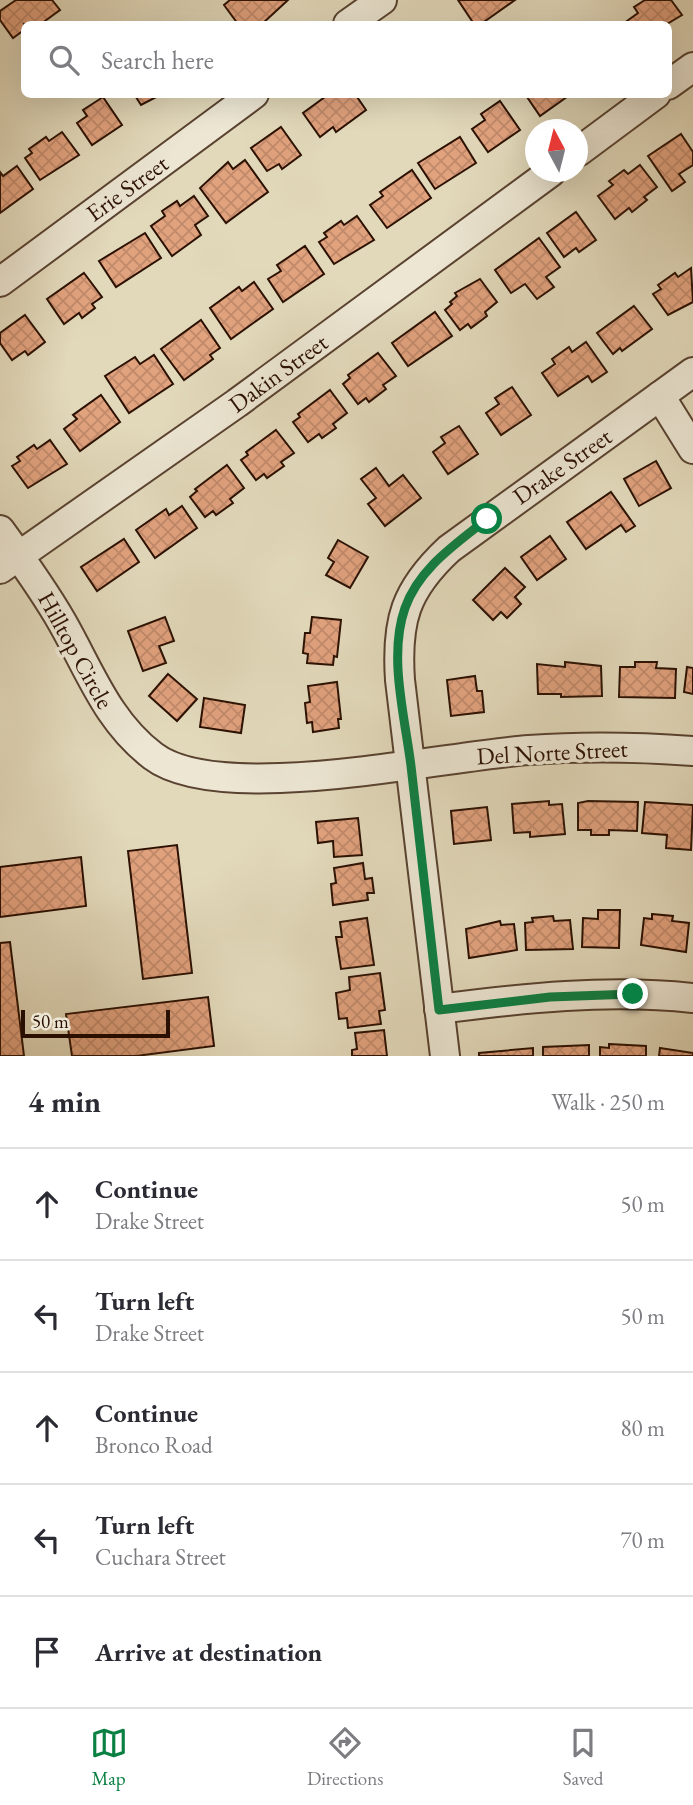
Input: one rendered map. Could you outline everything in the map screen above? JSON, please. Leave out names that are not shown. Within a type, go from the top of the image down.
[{"type":"street","points":[[352,21],[382,0]]},
{"type":"street","points":[[672,82],[693,67]]},
{"type":"street","name":"Erie Street","points":[[0,282],[249,98]]},
{"type":"street","points":[[588,145],[651,98]]},
{"type":"street","name":"Dakin Street","points":[[9,562],[237,403],[537,182]]},
{"type":"street","name":"Drake Street","points":[[445,1056],[398,652],[401,620],[414,589],[449,549],[693,372]]},
{"type":"street","points":[[660,396],[693,449]]},
{"type":"street","name":"Hilltop Circle","points":[[0,530],[9,562],[64,625],[111,715],[146,750],[166,764],[184,772],[225,778],[280,778],[410,764]]},
{"type":"street","name":"Del Norte Street","points":[[410,764],[569,748],[641,747],[693,751]]},
{"type":"street","points":[[439,1010],[550,997],[633,994],[693,998]]},
{"type":"building","points":[[16,0],[52,0],[60,10],[45,21],[21,21],[21,32],[13,38],[0,20],[0,11]]},
{"type":"building","points":[[230,0],[288,0],[265,21],[236,21],[224,5]]},
{"type":"building","points":[[458,0],[515,0],[485,21],[472,21]]},
{"type":"building","points":[[645,0],[671,0],[682,15],[672,21],[627,21],[638,13],[634,7]]},
{"type":"building","points":[[104,98],[122,125],[92,145],[77,123],[87,116],[83,110]]},
{"type":"building","points":[[137,98],[154,98],[141,105]]},
{"type":"building","points":[[324,98],[358,98],[366,110],[336,132],[333,127],[320,137],[303,113]]},
{"type":"building","points":[[528,98],[565,98],[540,116]]},
{"type":"building","points":[[500,101],[520,130],[488,152],[472,129],[485,120],[481,114]]},
{"type":"building","points":[[281,127],[301,155],[282,169],[279,164],[267,171],[251,148]]},
{"type":"building","points":[[62,132],[79,155],[40,180],[25,158],[32,153],[29,149],[46,137],[49,141]]},
{"type":"building","points":[[681,134],[693,152],[693,165],[679,174],[685,182],[672,191],[648,156]]},
{"type":"building","points":[[460,137],[476,163],[435,189],[418,163]]},
{"type":"building","points":[[245,160],[268,192],[226,223],[200,188],[228,162],[233,169]]},
{"type":"building","points":[[640,165],[657,187],[644,197],[647,200],[632,212],[629,208],[615,219],[598,196],[613,185],[609,181],[624,170],[628,174]]},
{"type":"building","points":[[17,166],[33,189],[0,213],[0,172],[3,176]]},
{"type":"building","points":[[412,170],[431,198],[387,228],[370,205],[383,196],[380,192]]},
{"type":"building","points":[[194,196],[208,216],[195,225],[201,235],[172,256],[151,226],[165,216],[162,211],[177,201],[180,206]]},
{"type":"building","points":[[576,212],[596,240],[579,252],[576,248],[564,257],[547,233]]},
{"type":"building","points":[[357,216],[374,240],[334,264],[319,242],[327,237],[324,233],[341,221],[344,225]]},
{"type":"building","points":[[145,233],[161,258],[116,287],[99,261]]},
{"type":"building","points":[[539,238],[560,267],[546,277],[554,287],[537,299],[525,284],[511,293],[495,270]]},
{"type":"building","points":[[305,246],[324,274],[283,302],[268,279],[281,271],[277,265]]},
{"type":"building","points":[[691,268],[693,302],[668,315],[653,294],[661,289],[658,285],[675,273],[678,277]]},
{"type":"building","points":[[84,273],[102,297],[92,304],[95,308],[82,318],[79,313],[64,324],[47,299]]},
{"type":"building","points":[[480,279],[497,302],[485,312],[487,316],[471,328],[468,324],[460,330],[445,310],[457,296],[455,293]]},
{"type":"building","points":[[254,282],[273,309],[231,339],[210,308],[239,287],[242,291]]},
{"type":"building","points":[[634,306],[652,329],[622,351],[620,348],[613,354],[597,333]]},
{"type":"building","points":[[435,312],[452,336],[408,366],[392,343]]},
{"type":"building","points":[[25,315],[45,342],[28,355],[25,351],[12,360],[0,343],[0,333]]},
{"type":"building","points":[[201,320],[220,348],[210,355],[213,359],[184,380],[161,349]]},
{"type":"building","points":[[586,342],[607,372],[592,382],[588,376],[558,396],[542,373],[555,364],[552,359],[569,347],[572,352]]},
{"type":"building","points":[[378,353],[396,376],[383,385],[386,389],[369,402],[366,398],[358,404],[343,384],[350,378],[348,375]]},
{"type":"building","points":[[154,355],[173,384],[129,413],[105,376],[135,357],[140,364]]},
{"type":"building","points":[[512,387],[531,415],[501,435],[486,413],[499,404],[495,398]]},
{"type":"building","points":[[330,390],[347,413],[333,424],[336,428],[322,438],[319,434],[308,442],[293,422],[300,417],[298,414]]},
{"type":"building","points":[[101,395],[120,422],[80,451],[64,429],[77,419],[73,415]]},
{"type":"building","points":[[459,426],[478,454],[448,474],[433,452],[445,443],[441,437]]},
{"type":"building","points":[[276,430],[294,453],[281,462],[284,466],[267,478],[264,474],[256,480],[241,460],[248,455],[246,452]]},
{"type":"building","points":[[50,440],[67,464],[28,488],[12,466],[20,461],[17,457],[34,445],[37,449]]},
{"type":"building","points":[[656,461],[671,488],[639,506],[624,479]]},
{"type":"building","points":[[227,465],[244,488],[230,499],[233,503],[216,515],[213,511],[205,517],[190,497],[197,491],[195,489]]},
{"type":"building","points":[[376,468],[389,486],[403,475],[421,498],[385,526],[368,504],[376,498],[361,479]]},
{"type":"building","points":[[611,492],[635,526],[626,532],[621,525],[586,549],[567,522]]},
{"type":"building","points":[[182,506],[197,528],[155,558],[136,530],[166,509],[169,515]]},
{"type":"building","points":[[550,536],[566,559],[537,580],[521,557]]},
{"type":"building","points":[[124,539],[139,562],[97,591],[81,567]]},
{"type":"building","points":[[338,540],[368,557],[350,588],[326,575],[334,562],[328,558]]},
{"type":"building","points":[[505,568],[525,587],[515,597],[521,604],[507,618],[501,612],[493,620],[473,600]]},
{"type":"building","points":[[165,617],[174,641],[159,646],[166,663],[143,671],[128,631]]},
{"type":"building","points":[[312,617],[341,620],[337,657],[334,656],[333,665],[307,663],[308,654],[303,653],[305,633],[310,633]]},
{"type":"building","points":[[565,662],[601,666],[602,696],[561,697],[561,694],[538,694],[537,664],[565,667]]},
{"type":"building","points":[[635,662],[657,662],[656,668],[676,669],[675,698],[619,697],[620,667],[635,667]]},
{"type":"building","points":[[687,667],[693,668],[693,694],[684,692]]},
{"type":"building","points":[[168,674],[197,699],[177,721],[149,696]]},
{"type":"building","points":[[475,676],[477,691],[482,691],[484,712],[451,716],[447,680]]},
{"type":"building","points":[[337,682],[341,719],[338,719],[339,728],[313,732],[312,722],[307,723],[305,703],[310,702],[308,686]]},
{"type":"building","points":[[204,698],[245,705],[241,733],[200,727]]},
{"type":"building","points":[[549,801],[549,805],[562,804],[565,834],[530,837],[530,832],[514,833],[512,804]]},
{"type":"building","points":[[638,802],[637,831],[609,830],[609,835],[591,835],[591,830],[578,830],[578,803]]},
{"type":"building","points":[[645,802],[693,805],[691,850],[666,848],[667,835],[642,833]]},
{"type":"building","points":[[487,807],[491,840],[454,844],[451,811]]},
{"type":"building","points":[[358,818],[362,855],[334,857],[333,841],[318,843],[316,822]]},
{"type":"building","points":[[177,845],[192,973],[143,979],[128,851]]},
{"type":"building","points":[[81,857],[86,906],[0,917],[0,867]]},
{"type":"building","points":[[363,863],[365,879],[372,878],[374,893],[367,893],[368,900],[333,905],[331,884],[336,883],[334,868]]},
{"type":"building","points":[[598,910],[620,910],[619,948],[582,947],[583,918],[598,919]]},
{"type":"building","points":[[652,914],[673,916],[672,921],[689,923],[686,952],[641,945],[644,918],[652,919]]},
{"type":"building","points":[[553,916],[554,921],[570,920],[573,949],[526,950],[525,923],[533,922],[532,918]]},
{"type":"building","points":[[367,918],[374,965],[341,969],[336,937],[342,937],[340,922]]},
{"type":"building","points":[[500,921],[501,925],[514,924],[517,950],[469,958],[466,929]]},
{"type":"building","points":[[10,942],[24,1056],[0,1056],[0,943]]},
{"type":"building","points":[[380,973],[385,1010],[379,1011],[381,1024],[348,1028],[347,1018],[339,1019],[336,993],[350,990],[349,977]]},
{"type":"building","points":[[208,997],[214,1046],[136,1056],[72,1056],[66,1014]]},
{"type":"building","points":[[384,1030],[387,1056],[352,1056],[352,1050],[357,1049],[355,1033]]},
{"type":"building","points":[[609,1044],[646,1046],[646,1056],[600,1056],[600,1047],[609,1048]]},
{"type":"building","points":[[589,1045],[589,1056],[543,1056],[543,1047]]},
{"type":"building","points":[[533,1048],[533,1056],[479,1056],[479,1053]]},
{"type":"building","points":[[660,1048],[693,1053],[693,1056],[659,1056]]},
{"type":"route","points":[[487,519],[434,562],[414,589],[401,620],[398,652],[400,680],[439,1010],[550,997],[633,994]]}]
